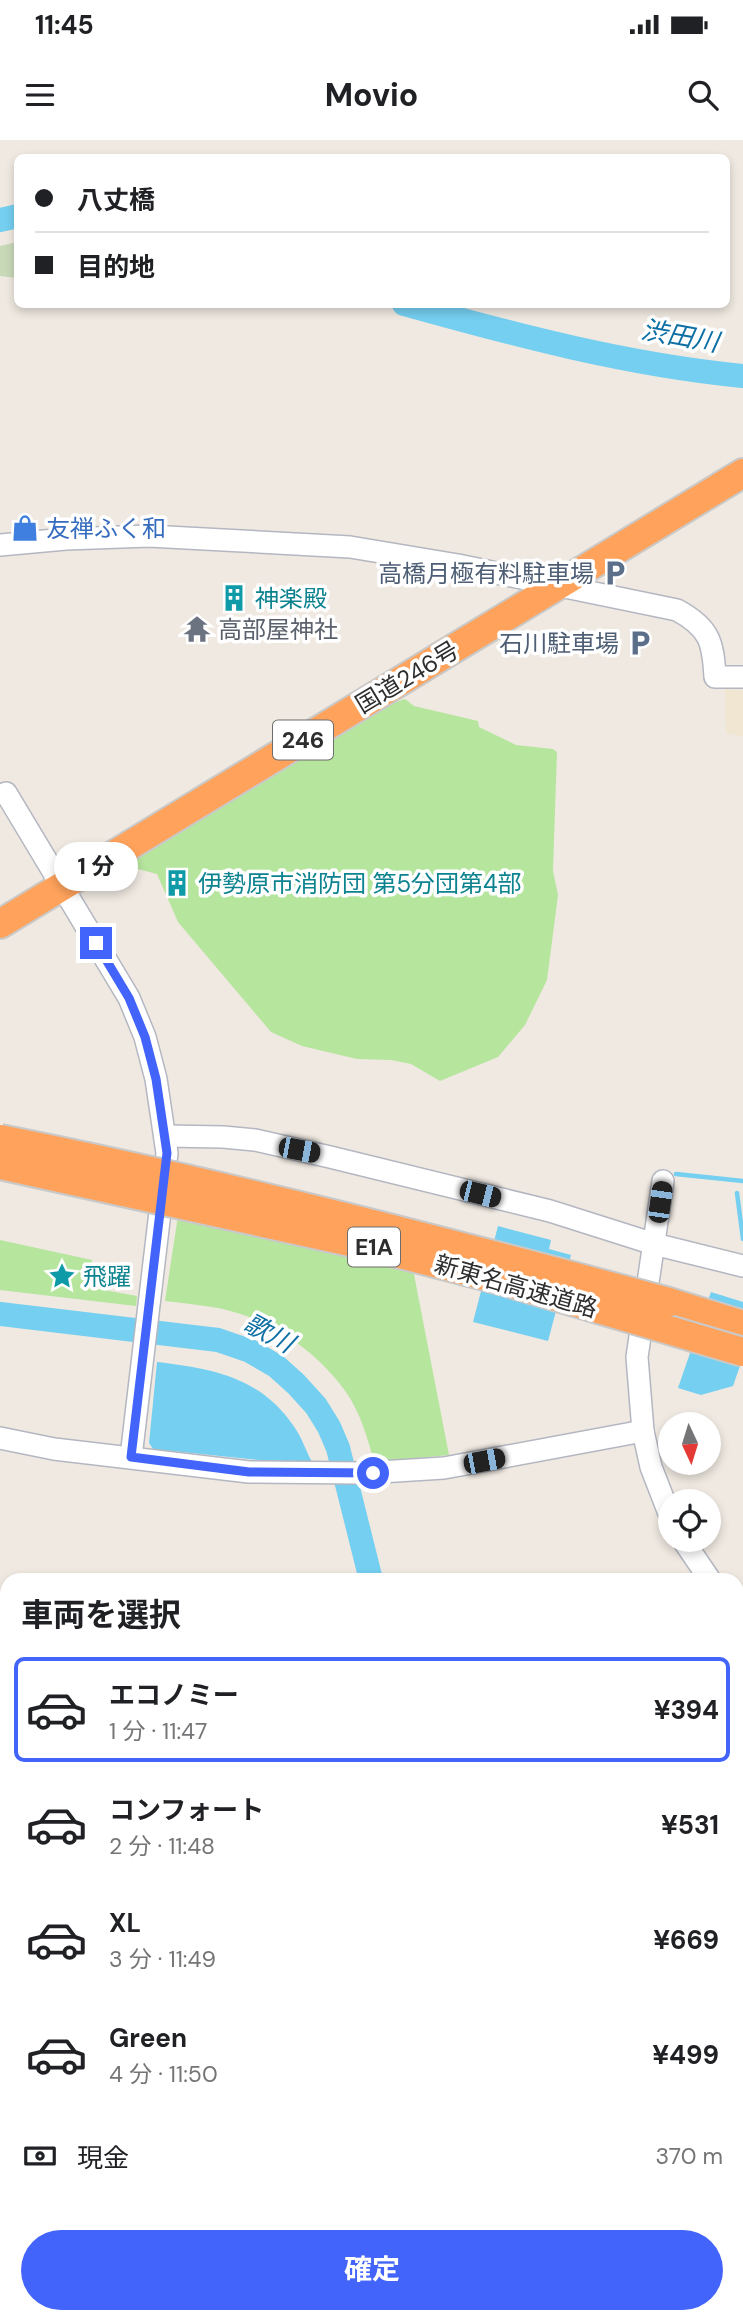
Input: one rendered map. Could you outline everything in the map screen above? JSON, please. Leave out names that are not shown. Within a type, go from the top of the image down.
[{"type":"highway","name":"国道246号","points":[[0,924],[743,473]]},
{"type":"highway","name":"新東名高速道路","points":[[0,1139],[366,1221],[743,1322]]},
{"type":"highway","name":"新東名高速道路","points":[[0,1165],[373,1247],[743,1352]]},
{"type":"highway","points":[[577,1303],[677,1342],[743,1363]]},
{"type":"street","points":[[0,545],[149,536],[327,545],[458,565],[677,610],[695,621],[708,636],[713,649],[715,677],[743,677]]},
{"type":"street","points":[[6,793],[129,998],[154,1068],[167,1153],[131,1457]]},
{"type":"street","points":[[165,1136],[223,1136],[256,1140],[550,1211],[654,1244],[743,1266]]},
{"type":"street","points":[[660,1489],[651,1467],[643,1430],[637,1357],[663,1181]]},
{"type":"street","points":[[0,1438],[43,1448],[249,1472],[323,1474],[444,1468],[643,1430]]},
{"type":"street","points":[[691,1552],[705,1573]]},
{"type":"shaded area","points":[[725,689],[743,690],[743,737],[726,733]]},
{"type":"green space","points":[[14,243],[14,278],[0,276],[0,246]]},
{"type":"green space","points":[[405,699],[414,706],[478,721],[479,727],[516,745],[553,749],[557,752],[553,871],[558,895],[547,980],[525,1025],[498,1057],[440,1081],[411,1064],[391,1060],[357,1059],[302,1046],[271,1032],[178,922],[157,874],[123,865],[375,709]]},
{"type":"green space","points":[[179,1209],[412,1264],[449,1455],[374,1462],[363,1426],[351,1400],[334,1377],[306,1350],[273,1328],[237,1313],[165,1301]]},
{"type":"green space","points":[[0,1240],[92,1260],[88,1287],[137,1296],[136,1306],[0,1290]]},
{"type":"water","points":[[498,1226],[551,1240],[549,1249],[571,1255],[548,1341],[473,1322]]},
{"type":"water","points":[[711,1292],[743,1302],[743,1357],[733,1386],[701,1395],[678,1388]]},
{"type":"water","points":[[157,1362],[198,1368],[235,1378],[267,1397],[282,1411],[297,1432],[312,1462],[259,1460],[153,1449],[149,1443]]},
{"type":"waterway","name":"渋田川","points":[[0,220],[14,217]]},
{"type":"waterway","name":"渋田川","points":[[419,308],[614,357],[743,376]]},
{"type":"waterway","points":[[676,1174],[743,1181]]},
{"type":"waterway","points":[[737,1193],[743,1239]]},
{"type":"waterway","name":"歌川","points":[[0,1314],[218,1340],[250,1351],[276,1366],[316,1406],[329,1427],[338,1448],[369,1573]]},
{"type":"place","name":"友禅ふく和","points":[[25,528]]},
{"type":"place","name":"高橋月極有料駐車場","points":[[615,573]]},
{"type":"place","name":"神楽殿","points":[[234,598]]},
{"type":"place","name":"高部屋神社","points":[[197,629]]},
{"type":"place","name":"石川駐車場","points":[[640,643]]},
{"type":"place","name":"伊勢原市消防団 第5分団第4部","points":[[177,883]]},
{"type":"place","name":"飛躍","points":[[62,1276]]},
{"type":"route","points":[[96,943],[129,998],[145,1037],[156,1079],[167,1153],[131,1457],[249,1472],[373,1473]]}]
